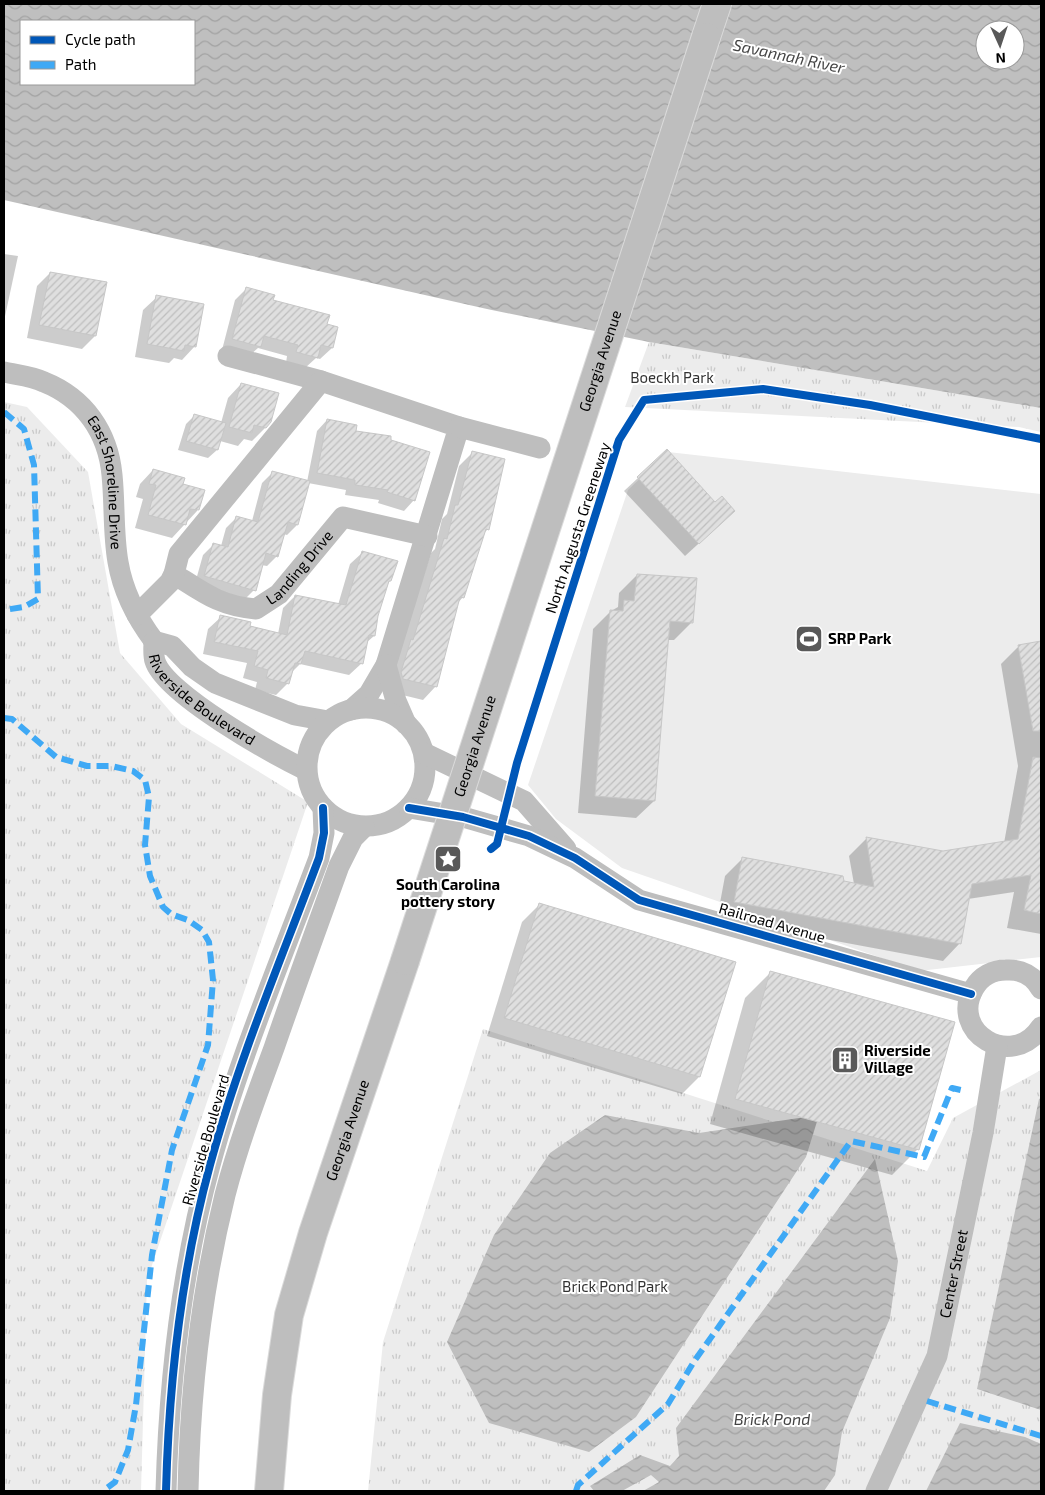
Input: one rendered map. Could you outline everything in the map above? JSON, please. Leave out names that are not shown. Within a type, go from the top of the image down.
[{"type":"main road","name":"Georgia Avenue","points":[[269,1491],[277,1395],[289,1315],[312,1233],[405,961],[717,4]]},
{"type":"street","points":[[228,356],[321,381],[459,427],[540,448]]},
{"type":"street","name":"East Shoreline Drive","points":[[4,372],[43,381],[59,388],[74,398],[97,425],[110,458],[118,562],[123,583],[136,615],[154,641]]},
{"type":"street","points":[[136,615],[174,574],[178,554],[321,381]]},
{"type":"street","points":[[351,710],[379,709],[394,715],[417,736],[424,753],[423,783],[418,798],[410,808],[388,822],[364,827],[352,825],[331,816],[315,798],[306,770],[309,749],[320,729],[328,721],[351,710],[369,694],[386,665],[459,427]]},
{"type":"street","name":"Landing Drive","points":[[174,574],[217,601],[238,608],[256,610],[279,594],[344,517],[427,536]]},
{"type":"street","name":"Riverside Boulevard","points":[[306,770],[225,724],[189,699],[171,682],[155,661],[154,641],[172,646],[192,668],[215,684],[280,710],[328,721]]},
{"type":"street","points":[[386,665],[396,701],[406,724]]},
{"type":"street","name":"Railroad Avenue","points":[[424,753],[524,801],[556,840],[575,858]]},
{"type":"street","name":"Riverside Boulevard","points":[[166,1491],[173,1359],[193,1235],[210,1165],[236,1082],[318,858],[324,833],[323,808]]},
{"type":"street","name":"Railroad Avenue","points":[[410,808],[463,817],[529,836],[575,858],[639,900],[971,994]]},
{"type":"street","points":[[188,1491],[190,1428],[196,1358],[208,1276],[225,1196],[244,1130],[339,866],[352,838],[364,827]]},
{"type":"street","points":[[1041,986],[1026,974],[1013,969],[1000,970],[988,974],[977,983],[971,994],[968,1006],[970,1020],[976,1031],[985,1040],[997,1046],[1010,1047],[1022,1044],[1033,1038],[1041,1027]]},
{"type":"street","name":"Center Street","points":[[876,1491],[937,1356],[983,1133],[997,1046]]},
{"type":"green space","name":"Boeckh Park","points":[[649,342],[1041,408],[1041,432],[1019,427],[625,407]]},
{"type":"green space","points":[[4,402],[27,407],[88,472],[120,653],[181,724],[308,802],[147,1280],[141,1491],[4,1491]]},
{"type":"green space","name":"SRP Park","points":[[668,452],[1041,494],[1041,957],[919,971],[622,868],[556,819],[528,785],[628,490]]},
{"type":"green space","name":"Brick Pond Park","points":[[483,1029],[927,1171],[953,1118],[1041,1070],[1041,1491],[368,1491],[383,1342]]},
{"type":"water","name":"Savannah River","points":[[4,4],[1041,4],[1041,408],[649,342],[487,309],[4,200]]},
{"type":"water","points":[[1041,1098],[1041,1410],[977,1389],[1039,1099]]},
{"type":"water","points":[[605,1115],[699,1133],[819,1115],[806,1157],[636,1417],[589,1452],[489,1423],[447,1342],[494,1235],[550,1153]]},
{"type":"water","name":"Brick Pond","points":[[875,1159],[898,1261],[890,1318],[842,1432],[835,1475],[824,1491],[643,1491],[659,1482],[651,1475],[622,1491],[594,1491],[590,1486],[640,1455],[670,1466],[679,1456],[676,1428]]},
{"type":"water","points":[[960,1423],[1025,1437],[1041,1444],[1041,1491],[926,1491]]},
{"type":"building","points":[[50,272],[107,282],[96,336],[39,325]]},
{"type":"building","points":[[246,287],[275,295],[273,300],[330,315],[327,324],[338,327],[333,348],[321,345],[318,358],[296,352],[298,345],[264,336],[261,347],[232,339]]},
{"type":"building","points":[[156,295],[204,304],[196,347],[185,345],[184,351],[147,344]]},
{"type":"building","points":[[241,383],[279,393],[271,422],[266,428],[254,425],[252,433],[229,427]]},
{"type":"building","points":[[194,414],[226,423],[218,450],[186,441]]},
{"type":"building","points":[[327,419],[357,425],[356,431],[391,436],[391,440],[430,452],[415,501],[387,492],[388,490],[355,485],[355,480],[317,473]]},
{"type":"building","points":[[667,449],[715,502],[722,496],[735,511],[699,544],[637,477]]},
{"type":"building","points":[[472,451],[505,459],[489,530],[486,529],[464,598],[460,597],[437,687],[403,679],[401,672],[411,639],[413,640],[444,538],[447,539],[455,505],[458,505]]},
{"type":"building","points":[[153,469],[185,478],[183,484],[205,490],[199,510],[190,509],[186,525],[148,515],[156,485],[149,484]]},
{"type":"building","points":[[272,471],[310,481],[298,525],[288,522],[278,557],[266,553],[256,591],[204,576],[213,543],[228,547],[236,516],[258,522]]},
{"type":"building","points":[[362,551],[398,561],[391,581],[389,581],[378,616],[375,636],[369,635],[363,664],[305,651],[301,664],[295,663],[289,684],[266,678],[268,670],[254,666],[258,651],[214,642],[220,615],[251,622],[250,626],[287,635],[295,595],[346,605]]},
{"type":"building","points":[[637,574],[697,578],[693,623],[670,621],[655,801],[595,796],[610,610],[623,611],[624,600],[634,601]]},
{"type":"building","points":[[1041,641],[1041,731],[1033,731],[1018,645]]},
{"type":"building","points":[[1033,757],[1041,758],[1041,914],[1024,910],[1031,875],[972,884],[961,944],[734,902],[742,857],[843,876],[844,881],[874,887],[866,837],[943,851],[1018,839]]},
{"type":"building","points":[[539,903],[736,962],[700,1077],[504,1018]]},
{"type":"building","name":"Riverside Village","points":[[770,971],[955,1022],[919,1150],[735,1099]]},
{"type":"marked path","points":[[4,412],[24,429],[34,465],[38,599],[24,607],[4,610]]},
{"type":"marked path","points":[[4,718],[12,719],[56,757],[87,766],[111,766],[133,771],[145,780],[149,797],[145,845],[150,876],[163,907],[171,914],[188,920],[202,930],[209,942],[213,980],[208,1045],[172,1150],[152,1255],[136,1405],[128,1450],[115,1482],[103,1491]]},
{"type":"marked path","points":[[576,1491],[578,1485],[668,1404],[695,1360],[851,1141],[924,1157],[952,1088],[965,1091]]},
{"type":"marked path","points":[[927,1401],[1041,1436]]},
{"type":"cycle path","name":"North Augusta Greeneway","points":[[491,849],[497,844],[517,763],[619,440],[644,400],[763,389],[870,405],[1041,439]]},
{"type":"cycle path","points":[[166,1491],[170,1409],[178,1327],[191,1246],[200,1205],[221,1126],[234,1088],[319,858],[324,833],[323,808]]},
{"type":"cycle path","points":[[409,808],[463,817],[529,836],[575,858],[639,900],[971,994]]},
{"type":"place","name":"SRP Park","points":[[809,639]]},
{"type":"place","name":"South Carolina pottery story","points":[[448,859]]},
{"type":"place","name":"Riverside Village","points":[[845,1060]]}]
